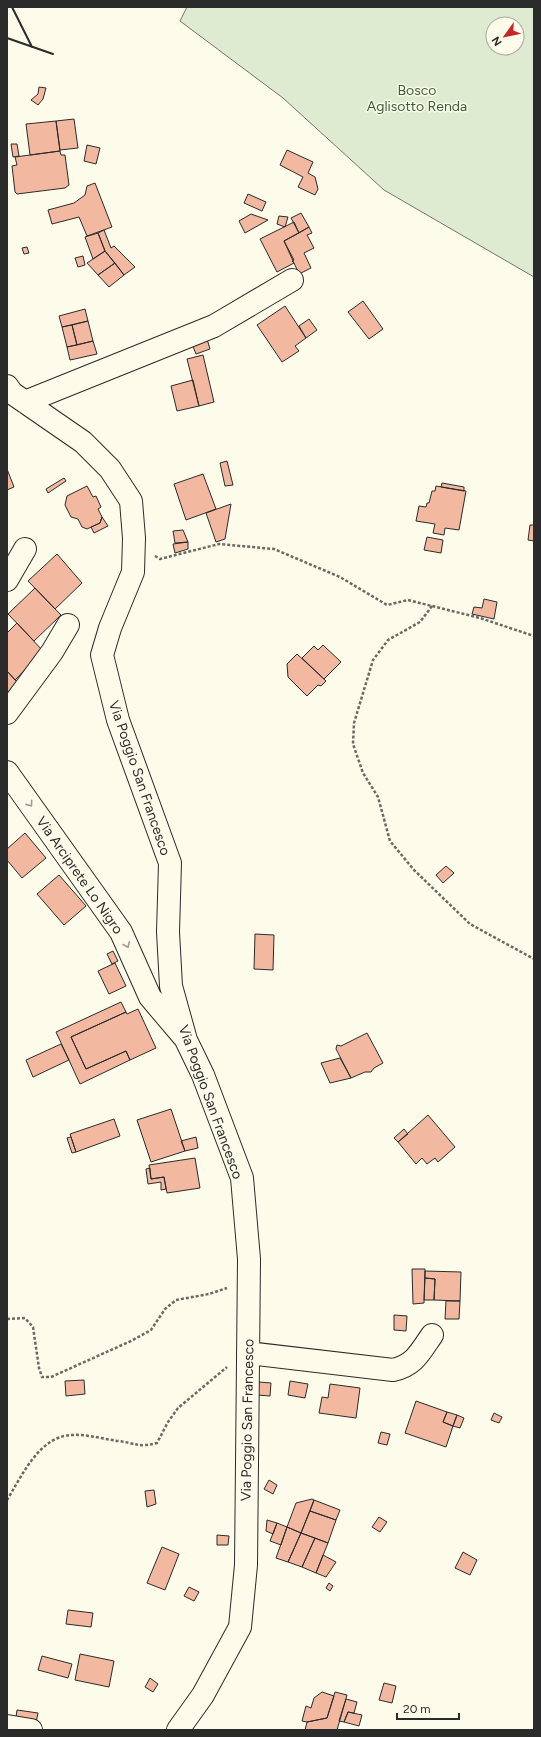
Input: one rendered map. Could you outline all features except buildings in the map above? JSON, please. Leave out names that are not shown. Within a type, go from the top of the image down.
[{"type":"street","points":[[25,402],[214,326],[292,280]]},
{"type":"street","name":"Via Poggio San Francesco","points":[[7,386],[12,393],[83,442],[110,469],[131,500],[134,538],[133,572],[110,628],[102,655],[118,720],[170,863],[168,932],[172,986],[186,1040],[203,1075],[242,1178],[249,1259],[246,1565],[240,1626],[203,1695],[178,1730]]},
{"type":"street","points":[[7,580],[26,549]]},
{"type":"street","points":[[7,713],[52,652],[68,625]]},
{"type":"street","name":"Via Arciprete Lo Nigro","points":[[7,772],[122,932],[150,997],[186,1040]]},
{"type":"street","points":[[248,1350],[393,1370],[404,1368],[415,1360],[432,1335]]},
{"type":"street","points":[[7,1726],[30,1730]]},
{"type":"path","points":[[154,554],[160,560],[219,544],[274,549],[340,577],[387,605],[408,600],[480,618],[534,636]]},
{"type":"path","points":[[432,606],[420,622],[388,640],[373,660],[354,723],[353,744],[363,773],[378,797],[390,841],[414,870],[470,924],[534,959]]},
{"type":"path","points":[[7,1319],[25,1318],[33,1326],[39,1368],[42,1377],[51,1377],[151,1330],[165,1309],[176,1300],[209,1294],[226,1288],[229,1281]]},
{"type":"path","points":[[7,1500],[30,1462],[40,1450],[56,1439],[71,1434],[123,1441],[143,1446],[157,1443],[168,1422],[178,1408],[248,1350]]},
{"type":"green space","name":"Bosco Aglisotto Renda","points":[[187,7],[534,7],[534,277],[384,190],[283,98],[180,21]]},
{"type":"wall","points":[[12,7],[32,47]]},
{"type":"wall","points":[[7,38],[53,54]]}]
